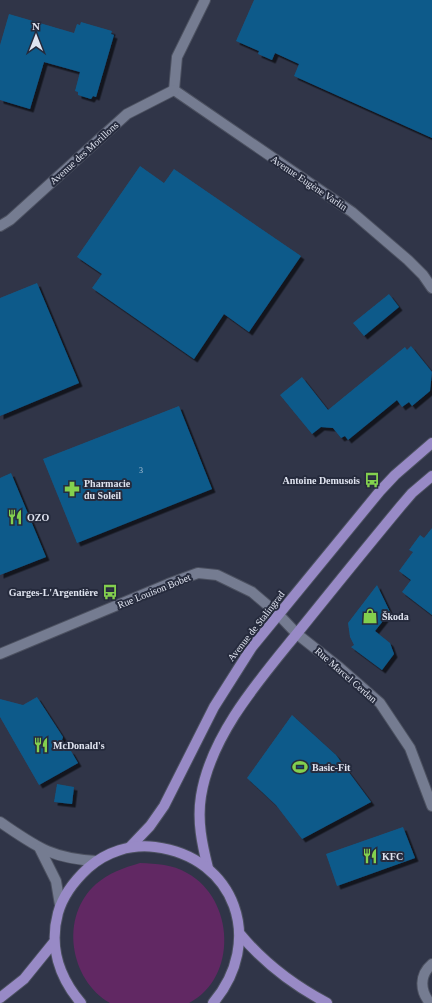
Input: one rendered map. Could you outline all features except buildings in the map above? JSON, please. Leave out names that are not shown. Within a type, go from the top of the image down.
[{"type":"main road","name":"Avenue de Stalingrad","points":[[130,846],[150,826],[164,806],[201,731],[226,686],[252,647],[380,491],[405,465],[432,444]]},
{"type":"main road","points":[[208,868],[200,826],[199,811],[206,774],[226,730],[273,662],[400,507],[412,493],[432,476]]},
{"type":"main road","points":[[81,1003],[64,979],[57,961],[54,942],[55,924],[60,905],[74,880],[96,861],[130,846],[147,846],[169,848],[191,856],[208,868],[222,883],[231,899],[237,916],[240,934],[238,954],[233,973],[223,991],[213,1003]]},
{"type":"main road","points":[[240,934],[253,949],[278,972],[300,989],[327,1003]]},
{"type":"main road","points":[[0,998],[24,979],[54,942]]},
{"type":"street","points":[[174,90],[178,57],[205,0]]},
{"type":"street","name":"Avenue des Morillons","points":[[0,226],[16,215],[126,114],[174,90]]},
{"type":"street","name":"Avenue Eugène Varlin","points":[[174,90],[352,212],[423,275],[432,288]]},
{"type":"street","points":[[423,275],[432,283]]},
{"type":"street","name":"Rue Louison Bobet","points":[[0,654],[198,573],[217,575],[252,592],[279,615],[297,634]]},
{"type":"street","name":"Rue Marcel Cerdan","points":[[297,634],[340,668],[380,703],[410,748],[432,806]]},
{"type":"street","points":[[0,822],[40,849],[74,860],[96,861]]},
{"type":"street","points":[[40,849],[56,881],[60,905]]},
{"type":"street","points":[[430,1003],[425,997],[422,980],[425,972],[432,964]]},
{"type":"shaded area","points":[[140,863],[170,866],[187,873],[203,885],[214,901],[222,919],[224,938],[223,958],[216,976],[205,991],[189,1003],[110,1003],[96,993],[78,964],[74,947],[74,930],[77,913],[84,898],[96,884],[106,877],[122,869]]},
{"type":"place","name":"Antoine Demusois","points":[[372,480]]},
{"type":"place","name":"Pharmacie du Soleil","points":[[72,489]]},
{"type":"place","name":"OZO","points":[[15,517]]},
{"type":"place","name":"Garges-L'Argentière","points":[[110,592]]},
{"type":"place","name":"Škoda","points":[[370,616]]},
{"type":"place","name":"McDonald's","points":[[41,745]]},
{"type":"place","name":"Basic-Fit","points":[[300,767]]},
{"type":"place","name":"KFC","points":[[370,856]]}]
